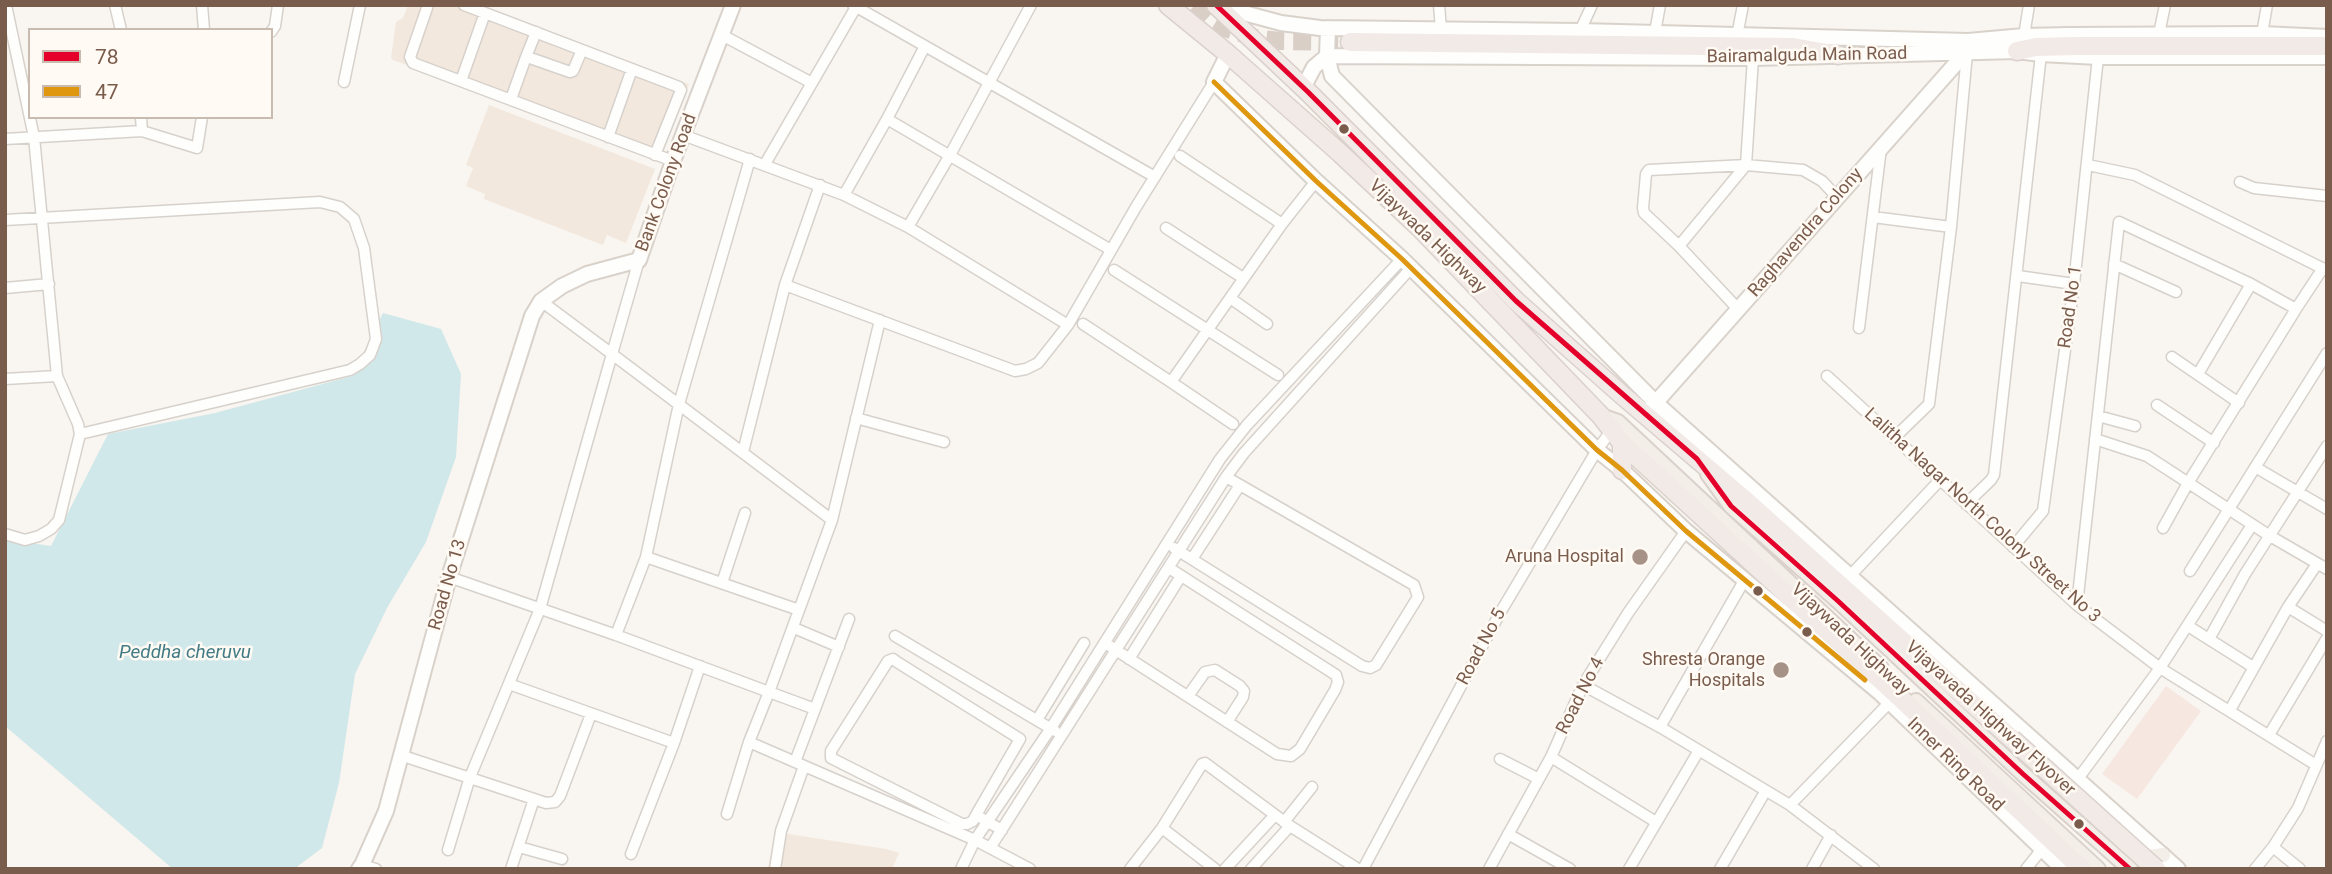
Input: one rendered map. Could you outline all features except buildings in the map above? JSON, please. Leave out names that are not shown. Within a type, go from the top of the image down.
[{"type":"highway","points":[[1168,5],[1228,54]]},
{"type":"highway","name":"Vijaywada Highway","points":[[1216,6],[1303,88],[1516,301],[1650,408],[1697,459]]},
{"type":"highway","points":[[1350,42],[1793,47],[1838,55]]},
{"type":"highway","points":[[2020,43],[2036,47],[2327,46]]},
{"type":"highway","name":"Vijaywada Highway","points":[[1228,54],[1420,228],[1611,430]]},
{"type":"highway","points":[[1611,430],[1622,470]]},
{"type":"highway","points":[[1611,430],[2082,869]]},
{"type":"highway","name":"Vijayavada Highway Flyover","points":[[1697,459],[2012,739],[2159,862]]},
{"type":"main road","name":"Vijaywada Highway","points":[[1611,430],[1618,422],[2098,869]]},
{"type":"main road","name":"Vijaywada Highway","points":[[1697,459],[1731,506],[2126,865]]},
{"type":"main road","points":[[2126,865],[2159,862]]},
{"type":"street","points":[[6,5],[28,109]]},
{"type":"street","points":[[116,5],[121,28]]},
{"type":"street","points":[[202,5],[204,28]]},
{"type":"street","points":[[273,29],[278,5]]},
{"type":"street","points":[[344,82],[360,5]]},
{"type":"street","points":[[428,5],[410,57],[412,63],[673,161]]},
{"type":"street","points":[[464,5],[679,87],[681,90],[655,155]]},
{"type":"street","name":"Bank Colony Road","points":[[541,301],[562,286],[587,274],[639,260],[673,161],[733,5]]},
{"type":"street","points":[[908,227],[1031,5]]},
{"type":"street","points":[[1438,5],[1441,29]]},
{"type":"street","points":[[1580,31],[1592,5]]},
{"type":"street","points":[[1656,33],[1660,5]]},
{"type":"street","points":[[1737,36],[1743,5]]},
{"type":"street","points":[[2020,43],[2029,5]]},
{"type":"street","points":[[2160,34],[2165,5]]},
{"type":"street","points":[[2262,34],[2267,5]]},
{"type":"street","points":[[765,164],[855,6],[1155,177]]},
{"type":"street","points":[[1216,6],[1281,23],[1328,28],[1580,31],[2020,43],[2160,34],[2327,37]]},
{"type":"street","points":[[461,81],[485,13]]},
{"type":"street","points":[[1328,28],[1327,56],[1332,76],[1650,408],[1850,576],[2077,780],[2159,862],[2178,869]]},
{"type":"street","points":[[511,99],[536,32]]},
{"type":"street","points":[[722,35],[812,83]]},
{"type":"street","name":"Bairamalguda Main Road","points":[[1327,56],[1754,58],[1967,51],[2020,43],[2040,54],[2098,57],[2327,57]]},
{"type":"street","points":[[844,195],[925,46]]},
{"type":"street","points":[[526,57],[570,72],[573,71],[582,50]]},
{"type":"street","points":[[1894,438],[1929,404],[1951,228],[1967,51]]},
{"type":"street","name":"Raghavendra Colony","points":[[1650,408],[1967,51]]},
{"type":"street","points":[[785,285],[1015,371],[1038,363],[1068,325],[1214,82],[1228,54]]},
{"type":"street","points":[[1966,504],[1994,475],[2018,276],[2040,54]]},
{"type":"street","points":[[1303,88],[1314,67],[1327,56]]},
{"type":"street","name":"Road No 1","points":[[2013,547],[2043,511],[2074,284],[2098,57]]},
{"type":"street","points":[[1679,246],[1746,165],[1754,58]]},
{"type":"street","points":[[608,137],[632,69]]},
{"type":"street","name":"Inner Ring Road","points":[[1214,82],[1406,263],[1597,450],[1686,531],[1890,702],[2063,869]]},
{"type":"street","points":[[5,534],[25,540],[51,529],[58,520],[80,434],[57,376],[30,119]]},
{"type":"street","points":[[141,119],[142,131]]},
{"type":"street","points":[[5,139],[142,131],[197,148],[202,119]]},
{"type":"street","points":[[887,119],[1111,250]]},
{"type":"street","points":[[683,135],[844,195],[908,227],[1068,325]]},
{"type":"street","points":[[1860,328],[1881,148]]},
{"type":"street","points":[[1180,156],[1282,224]]},
{"type":"street","points":[[617,635],[646,557],[679,404],[750,159]]},
{"type":"street","points":[[1739,310],[1644,213],[1646,174],[1649,170],[1746,165],[1803,170],[1822,180],[1838,198]]},
{"type":"street","points":[[2088,165],[2135,175],[2325,269],[2295,309],[2163,528]]},
{"type":"street","points":[[1171,382],[1243,278],[1316,181]]},
{"type":"street","points":[[2240,182],[2255,188],[2327,196]]},
{"type":"street","points":[[743,452],[785,285],[820,185]]},
{"type":"street","points":[[5,220],[320,202],[340,207],[354,219],[364,248],[376,340],[370,355],[360,365],[350,370],[80,434]]},
{"type":"street","points":[[1873,216],[1951,228]]},
{"type":"street","points":[[2077,605],[2119,222],[2250,284],[2295,309]]},
{"type":"street","points":[[1166,228],[1243,278]]},
{"type":"street","points":[[448,850],[470,776],[540,609],[639,260]]},
{"type":"street","points":[[961,869],[987,821],[1051,728],[1220,459],[1247,425],[1406,263]]},
{"type":"street","points":[[990,848],[1226,477],[1406,263]]},
{"type":"street","points":[[2114,264],[2176,292]]},
{"type":"street","points":[[1114,270],[1278,375]]},
{"type":"street","points":[[2018,276],[2074,284]]},
{"type":"street","points":[[5,288],[49,284]]},
{"type":"street","points":[[2197,374],[2250,284]]},
{"type":"street","points":[[1230,298],[1267,324]]},
{"type":"street","points":[[541,301],[832,520]]},
{"type":"street","name":"Road No 13","points":[[366,867],[386,811],[449,577],[532,316],[541,301]]},
{"type":"street","points":[[727,814],[749,742],[794,628],[832,520],[880,320]]},
{"type":"street","points":[[1083,324],[1233,424]]},
{"type":"street","points":[[2190,571],[2327,353]]},
{"type":"street","points":[[2172,357],[2239,403]]},
{"type":"street","points":[[5,379],[57,376]]},
{"type":"street","name":"Lalitha Nagar North Colony Street No 3","points":[[1827,376],[2077,605],[2160,668],[2316,765]]},
{"type":"street","points":[[2157,405],[2214,443]]},
{"type":"street","points":[[2098,416],[2134,426]]},
{"type":"street","points":[[856,418],[944,442]]},
{"type":"street","name":"Road No 5","points":[[1360,869],[1500,613],[1611,430]]},
{"type":"street","points":[[2095,439],[2147,456],[2322,567],[2288,607],[2230,710]]},
{"type":"street","points":[[2209,639],[2245,574],[2327,446]]},
{"type":"street","points":[[1230,447],[1241,456]]},
{"type":"street","points":[[2255,467],[2327,509]]},
{"type":"street","points":[[1167,544],[1362,666],[1376,666],[1418,597],[1414,585],[1226,477]]},
{"type":"street","points":[[1850,576],[1940,480]]},
{"type":"street","points":[[1192,559],[1240,485]]},
{"type":"street","points":[[722,583],[745,513]]},
{"type":"street","points":[[2077,780],[2160,668],[2252,525]]},
{"type":"street","name":"Road No 4","points":[[1489,869],[1551,757],[1583,685],[1628,613],[1686,531]]},
{"type":"street","points":[[646,557],[799,610]]},
{"type":"street","points":[[2228,562],[2245,574]]},
{"type":"street","points":[[1105,643],[1278,754],[1291,756],[1300,749],[1338,682],[1336,675],[1168,568]]},
{"type":"street","points":[[1129,659],[1181,576]]},
{"type":"street","points":[[449,577],[617,635],[814,709]]},
{"type":"street","points":[[1660,727],[1745,579]]},
{"type":"street","points":[[2288,607],[2327,631]]},
{"type":"street","points":[[775,869],[781,831],[814,709],[849,619]]},
{"type":"street","points":[[2188,626],[2253,667]]},
{"type":"street","points":[[794,628],[839,647]]},
{"type":"street","points":[[895,636],[1062,734]]},
{"type":"street","points":[[2269,735],[2327,638]]},
{"type":"street","points":[[1037,720],[1084,643]]},
{"type":"street","points":[[892,659],[1020,739],[976,815],[973,821],[962,824],[831,758],[831,751],[888,661],[892,659]]},
{"type":"street","points":[[631,854],[674,743],[700,666]]},
{"type":"street","points":[[1188,696],[1205,672],[1215,670],[1240,686],[1244,691],[1227,722]]},
{"type":"street","points":[[509,684],[674,743]]},
{"type":"street","points":[[1583,685],[1660,727],[1790,806],[1874,869]]},
{"type":"street","points":[[1790,806],[1890,702]]},
{"type":"street","points":[[400,755],[545,803],[555,802],[560,796],[591,714]]},
{"type":"street","points":[[2255,869],[2298,808],[2327,741]]},
{"type":"street","points":[[749,742],[975,840],[1030,869]]},
{"type":"street","points":[[1629,869],[1698,752]]},
{"type":"street","points":[[1551,757],[1656,822]]},
{"type":"street","points":[[1500,759],[1539,779]]},
{"type":"street","points":[[1130,869],[1162,828],[1205,763],[1283,821],[1360,869]]},
{"type":"street","points":[[1251,869],[1283,821],[1312,787]]},
{"type":"street","points":[[1720,869],[1765,792]]},
{"type":"street","points":[[511,869],[534,799]]},
{"type":"street","points":[[984,801],[996,808]]},
{"type":"street","points":[[976,815],[1002,830]]},
{"type":"street","points":[[1225,869],[1283,821]]},
{"type":"street","points":[[1162,828],[1216,869]]},
{"type":"street","points":[[1508,834],[1570,869]]},
{"type":"street","points":[[1812,869],[1831,835]]},
{"type":"street","points":[[519,847],[562,859]]},
{"type":"street","points":[[2273,847],[2300,869]]},
{"type":"street","points":[[2026,869],[2042,849]]},
{"type":"shaded area","points":[[408,5],[482,5],[689,84],[659,162],[520,106],[393,60],[391,58],[396,22],[403,18]]},
{"type":"shaded area","points":[[489,105],[655,169],[626,243],[607,235],[603,245],[484,199],[485,194],[466,186],[473,168],[466,165]]},
{"type":"shaded area","points":[[2166,686],[2201,711],[2137,799],[2102,774]]},
{"type":"shaded area","points":[[775,832],[899,853],[892,869],[768,869]]},
{"type":"water","name":"Peddha cheruvu","points":[[383,313],[441,329],[461,374],[456,457],[426,542],[387,608],[355,674],[339,783],[322,848],[294,869],[173,869],[5,726],[5,539],[51,546],[108,434],[215,413],[352,376]]},
{"type":"tunnel","points":[[1195,5],[1225,28],[1255,38],[1350,42]]},
{"type":"transit line","name":"78","points":[[1216,5],[1308,92],[1516,301],[1697,459],[1731,506],[2130,869]]},
{"type":"transit line","name":"47","points":[[1214,82],[1316,181],[1402,259],[1597,450],[1686,531],[1865,680]]},
{"type":"place","name":"Aruna Hospital","points":[[1640,557]]},
{"type":"place","name":"Shresta Orange Hospitals","points":[[1781,670]]}]
